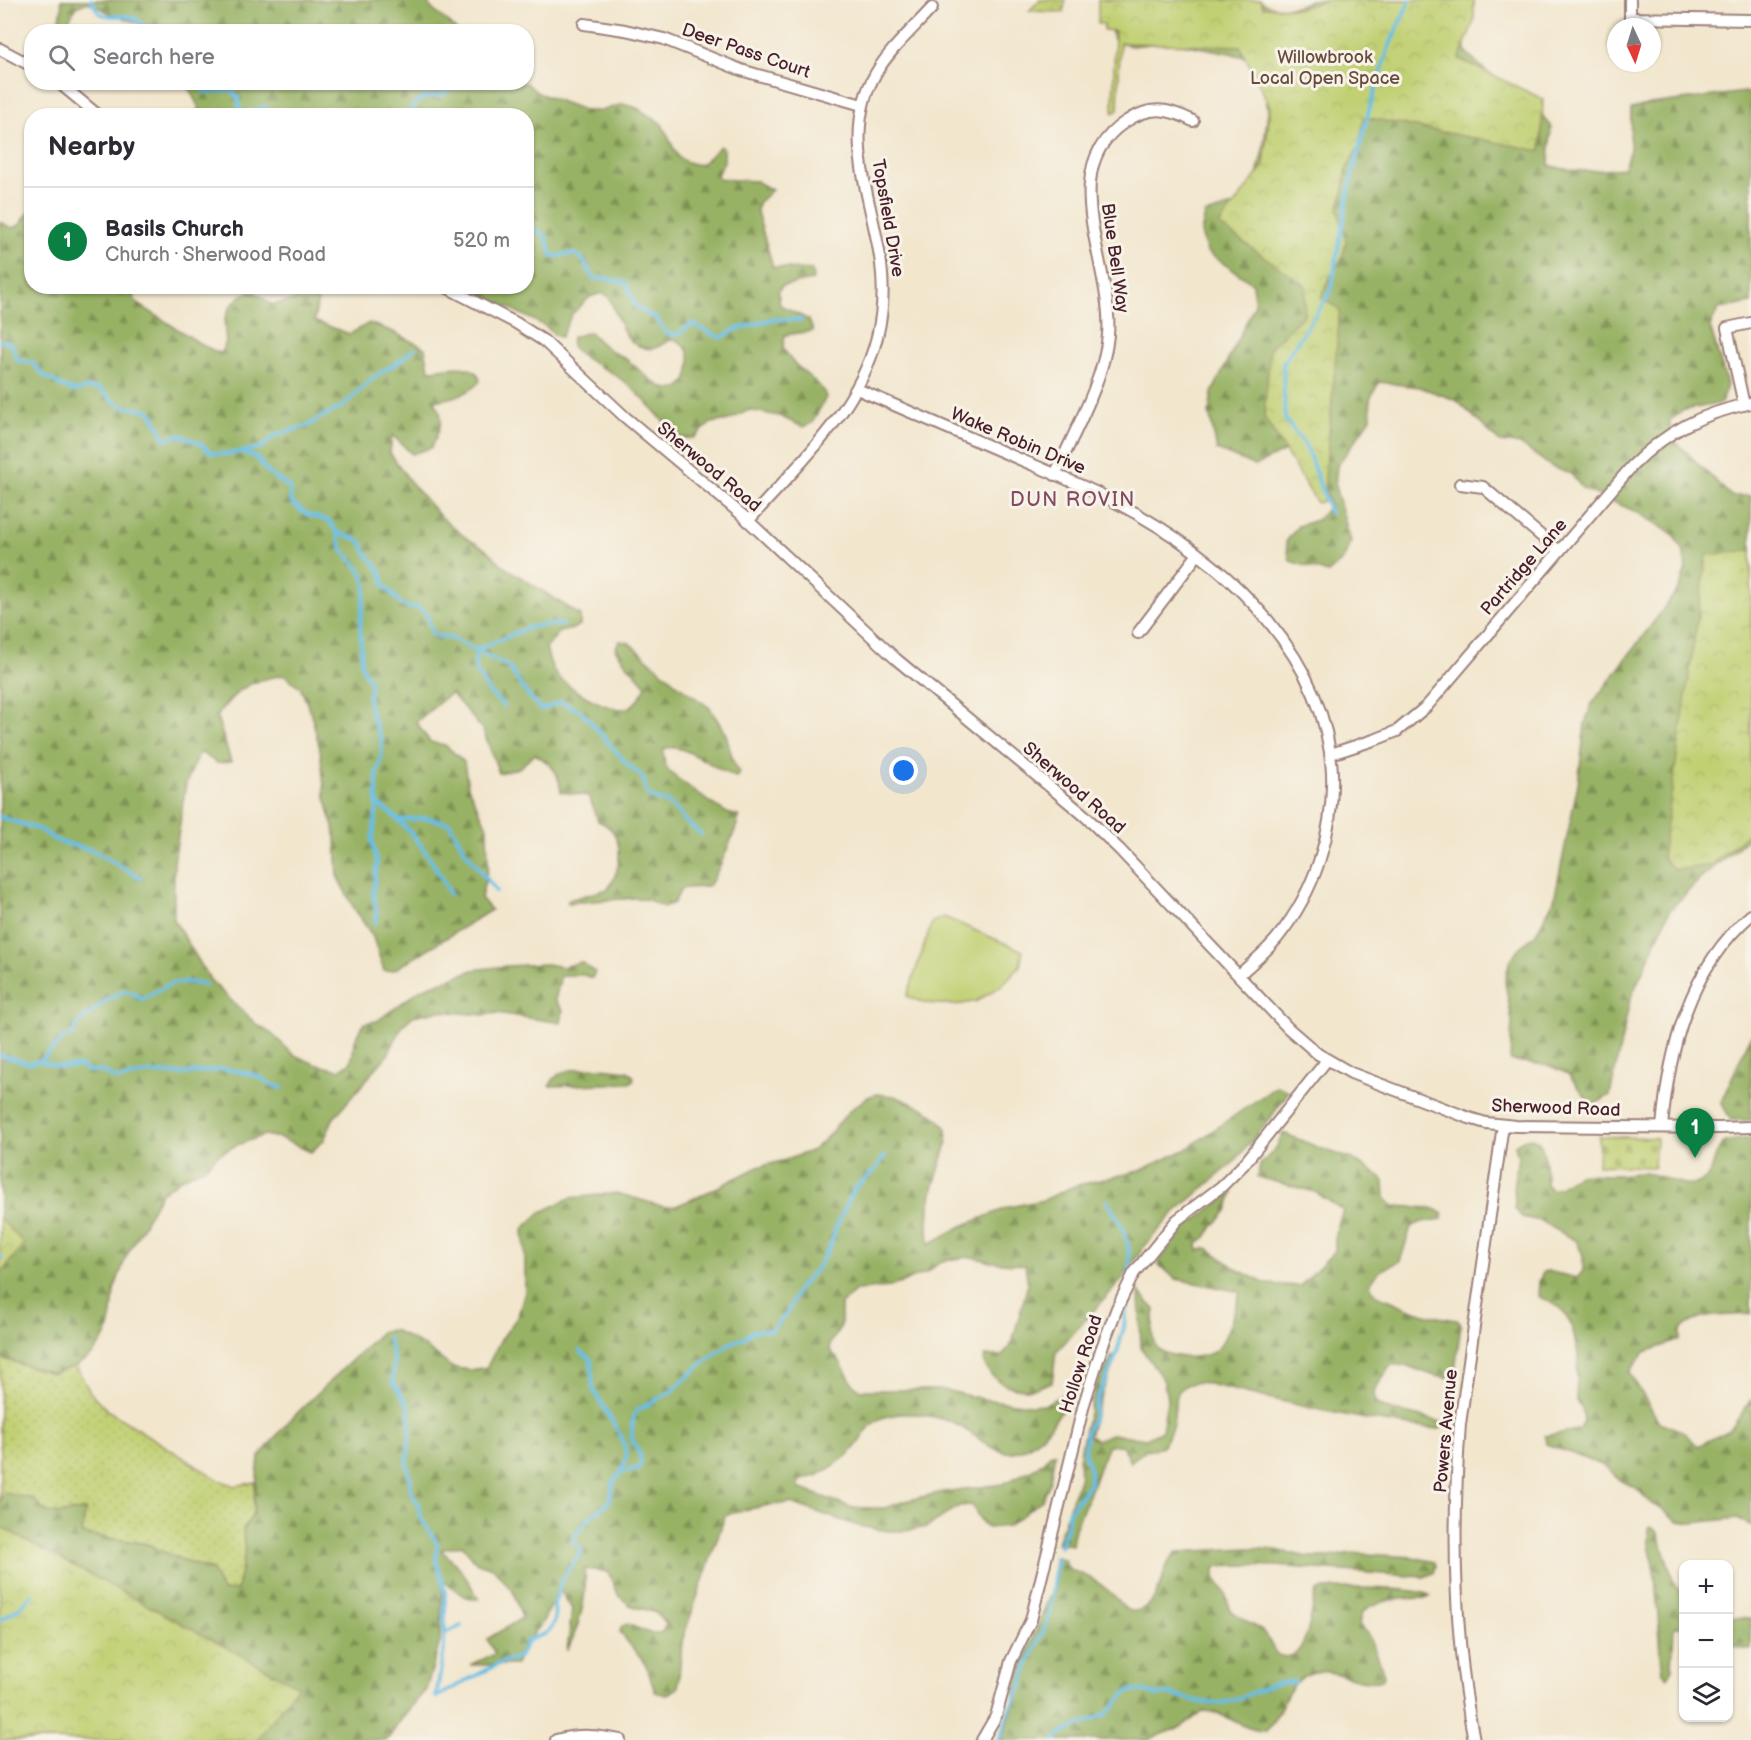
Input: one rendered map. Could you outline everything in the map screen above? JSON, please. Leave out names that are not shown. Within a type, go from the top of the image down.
[{"type":"street","points":[[1630,0],[1630,18],[1751,20]]},
{"type":"street","name":"Topsfield Drive","points":[[748,521],[837,420],[866,370],[878,336],[883,284],[878,244],[861,160],[862,105],[875,74],[884,61],[932,8]]},
{"type":"street","name":"Deer Pass Court","points":[[584,24],[664,39],[749,73],[862,105]]},
{"type":"street","points":[[0,49],[24,62]]},
{"type":"street","points":[[67,90],[89,108]]},
{"type":"street","name":"Blue Bell Way","points":[[1055,475],[1097,380],[1108,336],[1106,294],[1088,190],[1095,157],[1103,141],[1114,130],[1144,112],[1174,111],[1193,121]]},
{"type":"street","name":"Sherwood Road","points":[[460,294],[516,323],[544,341],[625,417],[748,521],[911,672],[1084,815],[1288,1028],[1327,1060],[1387,1088],[1469,1118],[1503,1125],[1751,1127]]},
{"type":"street","name":"Partridge Lane","points":[[1331,754],[1397,731],[1427,706],[1632,466],[1662,439],[1697,419],[1747,404],[1727,328],[1751,323]]},
{"type":"street","name":"Wake Robin Drive","points":[[857,389],[1055,475],[1137,514],[1198,554],[1230,581],[1258,610],[1299,664],[1322,712],[1331,754],[1331,811],[1327,836],[1308,890],[1277,938],[1239,975]]},
{"type":"street","points":[[1460,484],[1483,486],[1559,551]]},
{"type":"street","points":[[1138,633],[1198,554]]},
{"type":"street","points":[[1662,1127],[1665,1090],[1671,1058],[1688,1003],[1701,977],[1719,950],[1751,915]]},
{"type":"street","name":"Hollow Road","points":[[982,1740],[996,1716],[1011,1661],[1031,1620],[1084,1404],[1117,1308],[1134,1274],[1177,1220],[1222,1186],[1244,1164],[1327,1060]]},
{"type":"street","name":"Powers Avenue","points":[[1474,1740],[1464,1687],[1458,1629],[1455,1529],[1458,1454],[1460,1424],[1503,1125]]},
{"type":"street","points":[[556,1740],[586,1735],[620,1740]]},
{"type":"green space","points":[[61,0],[426,0],[432,9],[451,24],[139,24],[88,2],[76,7],[67,24],[58,24],[62,7]]},
{"type":"green space","points":[[1040,0],[1065,0],[1064,12],[1029,11]]},
{"type":"green space","name":"Willowbrook Local Open Space","points":[[1098,0],[1260,0],[1263,7],[1300,8],[1328,0],[1474,0],[1474,21],[1459,59],[1543,99],[1541,151],[1364,117],[1359,146],[1346,170],[1344,190],[1338,209],[1346,241],[1342,259],[1332,273],[1321,297],[1340,310],[1323,501],[1317,503],[1264,417],[1270,348],[1304,315],[1306,286],[1219,225],[1264,165],[1270,107],[1240,46],[1120,43],[1118,110],[1113,113],[1115,31],[1104,30],[1104,24],[1098,24]]},
{"type":"green space","points":[[1259,0],[1270,6],[1284,8],[1310,0],[1461,0],[1465,51],[1492,77],[1539,111],[1551,126],[1549,165],[1568,170],[1595,171],[1624,168],[1630,149],[1631,109],[1650,104],[1745,92],[1751,95],[1751,303],[1718,309],[1710,327],[1727,384],[1722,403],[1684,410],[1669,421],[1674,440],[1731,496],[1751,496],[1751,836],[1698,881],[1670,910],[1630,1000],[1610,1095],[1592,1106],[1568,1074],[1550,1066],[1510,1060],[1512,1021],[1505,982],[1509,963],[1520,947],[1535,935],[1554,900],[1578,784],[1585,724],[1591,705],[1680,587],[1686,568],[1683,549],[1671,533],[1637,512],[1583,489],[1571,474],[1552,467],[1520,444],[1500,442],[1456,400],[1419,387],[1379,382],[1370,399],[1371,418],[1337,466],[1335,486],[1351,542],[1343,560],[1328,573],[1290,561],[1286,542],[1298,526],[1317,520],[1330,506],[1320,473],[1291,448],[1255,466],[1217,450],[1209,412],[1212,393],[1255,304],[1253,284],[1207,252],[1201,233],[1205,214],[1243,203],[1254,188],[1263,150],[1268,111],[1263,73],[1249,59],[1230,53],[1171,42],[1131,46],[1113,39],[1109,20]]},
{"type":"green space","points":[[190,90],[534,90],[586,111],[600,111],[623,104],[637,108],[662,124],[678,157],[690,163],[702,164],[720,146],[724,149],[724,161],[717,175],[718,179],[756,181],[772,190],[758,203],[757,212],[773,267],[812,270],[813,280],[782,286],[778,292],[780,305],[809,320],[813,331],[785,335],[783,347],[793,362],[820,386],[826,397],[812,423],[803,427],[779,416],[749,410],[729,420],[711,423],[694,438],[678,438],[632,388],[579,354],[571,341],[572,337],[590,332],[605,346],[657,384],[671,389],[678,388],[685,382],[689,372],[689,355],[681,343],[673,340],[650,349],[633,343],[624,331],[608,296],[602,293],[590,297],[572,314],[561,337],[556,336],[545,326],[481,294],[534,294],[534,108],[199,108]]},
{"type":"green space","points":[[24,219],[24,294],[134,294],[138,304],[204,346],[221,353],[226,337],[225,320],[232,305],[239,297],[245,294],[258,294],[271,304],[294,300],[305,294],[316,294],[318,299],[314,321],[350,334],[369,323],[425,348],[429,370],[459,367],[473,370],[480,381],[470,390],[447,399],[434,401],[441,419],[431,448],[412,454],[392,435],[390,453],[438,514],[465,537],[487,550],[506,568],[580,615],[580,625],[559,632],[546,648],[549,660],[559,677],[576,691],[599,703],[620,709],[628,708],[646,686],[615,649],[619,641],[628,642],[678,685],[710,708],[726,734],[733,761],[740,774],[736,777],[728,774],[679,748],[663,750],[665,766],[673,775],[709,802],[727,813],[739,816],[726,852],[709,885],[681,889],[674,903],[664,907],[649,900],[636,898],[568,903],[568,900],[608,889],[619,861],[617,841],[613,833],[598,821],[589,796],[561,792],[554,769],[535,754],[519,768],[499,773],[483,730],[451,693],[416,722],[430,742],[445,745],[464,762],[468,787],[487,827],[488,867],[481,898],[491,910],[394,970],[384,971],[373,937],[338,878],[336,838],[325,796],[320,749],[311,713],[300,687],[284,675],[253,683],[238,692],[217,717],[231,762],[217,763],[200,752],[186,784],[174,863],[174,920],[211,981],[257,1025],[272,1034],[294,1055],[315,1064],[339,1070],[350,1063],[356,1038],[365,1023],[377,1021],[421,989],[473,970],[547,964],[562,967],[581,962],[595,972],[592,978],[584,975],[561,975],[555,1000],[563,1010],[561,1023],[497,1013],[484,1015],[437,1011],[413,1016],[402,1026],[389,1053],[333,1119],[324,1140],[311,1152],[280,1138],[264,1135],[219,1154],[204,1168],[182,1178],[161,1193],[126,1257],[114,1290],[108,1333],[93,1354],[76,1366],[52,1373],[0,1358],[0,222],[12,228],[20,225]]},
{"type":"green space","points":[[1751,550],[1751,831],[1711,865],[1674,870],[1662,857],[1707,555]]},
{"type":"green space","points":[[944,917],[1023,951],[1020,966],[1001,986],[977,1001],[957,1005],[925,1003],[907,996],[932,922]]},
{"type":"green space","points":[[1751,1035],[1751,1120],[1731,1120],[1721,1102]]},
{"type":"green space","points":[[601,1068],[628,1071],[634,1077],[633,1081],[550,1086],[558,1075],[564,1072]]},
{"type":"green space","points":[[1277,1086],[1289,1091],[1269,1120],[1234,1162],[1173,1214],[1143,1248],[1119,1283],[1056,1352],[1052,1382],[1032,1389],[1006,1385],[988,1371],[985,1364],[984,1356],[1002,1356],[1012,1343],[1028,1284],[1025,1265],[991,1262],[973,1257],[952,1259],[939,1263],[926,1273],[890,1287],[857,1290],[841,1304],[841,1326],[830,1344],[830,1350],[853,1384],[861,1390],[945,1390],[982,1399],[1030,1405],[1046,1404],[1072,1389],[1070,1399],[1045,1433],[1031,1445],[1015,1452],[993,1448],[959,1426],[933,1417],[906,1414],[881,1418],[870,1426],[850,1453],[824,1472],[799,1482],[799,1488],[853,1508],[885,1508],[943,1492],[1003,1484],[1037,1467],[1052,1453],[1055,1453],[1049,1485],[1042,1500],[1008,1526],[988,1528],[970,1505],[959,1506],[927,1527],[905,1531],[858,1526],[791,1503],[769,1505],[725,1516],[682,1641],[678,1688],[666,1695],[655,1692],[646,1665],[620,1632],[621,1627],[627,1624],[652,1634],[662,1632],[666,1623],[656,1613],[630,1605],[619,1596],[608,1572],[585,1569],[582,1611],[567,1651],[572,1609],[560,1590],[540,1626],[522,1648],[516,1665],[470,1665],[495,1654],[487,1639],[522,1618],[513,1591],[493,1568],[477,1563],[462,1545],[441,1550],[460,1568],[479,1599],[469,1599],[443,1581],[440,1642],[426,1690],[387,1740],[0,1740],[0,1499],[5,1493],[33,1499],[44,1511],[59,1514],[85,1510],[82,1534],[147,1544],[177,1558],[212,1570],[222,1591],[237,1590],[245,1552],[243,1530],[253,1514],[259,1457],[288,1422],[382,1331],[394,1330],[425,1347],[453,1368],[471,1370],[487,1367],[500,1341],[518,1316],[525,1292],[523,1229],[541,1212],[570,1198],[617,1193],[665,1207],[676,1206],[758,1167],[813,1150],[850,1110],[868,1097],[877,1094],[894,1096],[925,1109],[946,1127],[947,1144],[929,1209],[929,1244],[960,1227],[1009,1207],[1044,1200],[1074,1186],[1139,1171],[1185,1150]]},
{"type":"green space","points":[[1283,1133],[1352,1159],[1381,1177],[1384,1182],[1385,1198],[1393,1206],[1432,1208],[1442,1212],[1442,1219],[1422,1222],[1411,1227],[1400,1261],[1380,1271],[1370,1283],[1373,1291],[1382,1297],[1425,1314],[1457,1320],[1461,1324],[1454,1378],[1438,1377],[1407,1366],[1391,1365],[1374,1391],[1375,1400],[1381,1407],[1442,1422],[1443,1427],[1439,1429],[1416,1427],[1366,1419],[1200,1382],[1190,1383],[1179,1390],[1175,1402],[1173,1424],[1162,1446],[1154,1450],[1147,1449],[1130,1462],[1122,1445],[1108,1446],[1076,1527],[1072,1545],[1057,1543],[1080,1476],[1079,1460],[1096,1386],[1112,1356],[1115,1361],[1099,1401],[1089,1436],[1096,1440],[1112,1434],[1146,1439],[1162,1431],[1167,1400],[1164,1381],[1141,1348],[1139,1291],[1155,1309],[1153,1337],[1156,1346],[1161,1351],[1177,1356],[1204,1356],[1217,1349],[1227,1331],[1240,1292],[1176,1279],[1159,1265],[1160,1259],[1186,1227],[1233,1192],[1227,1211],[1206,1237],[1197,1244],[1198,1251],[1208,1248],[1238,1270],[1266,1284],[1300,1286],[1335,1251],[1335,1234],[1343,1210],[1315,1192],[1257,1177],[1260,1165],[1276,1148]]},
{"type":"green space","points":[[1599,1136],[1656,1138],[1654,1167],[1598,1165]]},
{"type":"green space","points":[[1751,1138],[1751,1314],[1713,1316],[1694,1321],[1680,1331],[1680,1340],[1645,1352],[1629,1372],[1659,1422],[1682,1431],[1698,1446],[1731,1429],[1751,1400],[1751,1526],[1738,1518],[1693,1523],[1677,1521],[1662,1508],[1652,1504],[1636,1488],[1622,1481],[1602,1465],[1546,1444],[1545,1436],[1581,1428],[1584,1420],[1582,1409],[1576,1399],[1578,1354],[1572,1326],[1561,1308],[1538,1296],[1539,1282],[1543,1272],[1547,1271],[1577,1278],[1583,1271],[1583,1255],[1576,1241],[1541,1221],[1522,1217],[1515,1209],[1514,1181],[1518,1157],[1515,1145],[1525,1139],[1538,1142],[1542,1148],[1546,1166],[1546,1184],[1551,1190],[1575,1176],[1586,1174],[1643,1173],[1680,1183],[1695,1184],[1706,1179],[1712,1169],[1717,1151],[1724,1143]]},
{"type":"green space","points":[[0,1218],[24,1244],[2,1272],[0,1271]]},
{"type":"green space","points":[[0,1358],[52,1373],[76,1366],[90,1392],[107,1410],[219,1480],[236,1486],[255,1482],[253,1514],[243,1530],[245,1552],[238,1590],[222,1591],[212,1570],[177,1558],[147,1544],[82,1534],[85,1510],[59,1514],[44,1511],[6,1493],[0,1499]]},
{"type":"green space","points":[[0,1527],[298,1686],[257,1740],[0,1740]]},
{"type":"green space","points":[[1649,1528],[1658,1532],[1674,1583],[1679,1590],[1679,1627],[1674,1629],[1672,1668],[1667,1677],[1662,1666]]},
{"type":"green space","points":[[1248,1548],[1276,1550],[1308,1557],[1330,1557],[1351,1553],[1413,1557],[1434,1562],[1436,1566],[1434,1573],[1424,1577],[1276,1566],[1218,1566],[1215,1569],[1215,1578],[1224,1590],[1231,1611],[1262,1631],[1275,1652],[1285,1657],[1296,1653],[1305,1638],[1315,1594],[1318,1590],[1395,1589],[1431,1596],[1375,1604],[1361,1614],[1359,1625],[1369,1636],[1384,1675],[1382,1680],[1359,1680],[1326,1672],[1315,1672],[1305,1676],[1287,1695],[1266,1731],[1250,1728],[1212,1712],[1204,1711],[1181,1727],[1147,1740],[1002,1740],[1012,1710],[1017,1679],[1053,1587],[1055,1556],[1065,1560],[1070,1569],[1098,1583],[1125,1608],[1137,1611],[1151,1602],[1156,1595],[1168,1564],[1177,1552]]},
{"type":"green space","points":[[1733,1618],[1751,1619],[1751,1649],[1741,1649],[1733,1646]]},
{"type":"waterway","points":[[91,0],[99,13],[131,17],[142,24]]},
{"type":"waterway","points":[[1330,513],[1306,446],[1285,419],[1283,363],[1330,293],[1351,180],[1369,110],[1389,47],[1410,0]]},
{"type":"waterway","points":[[203,90],[205,92],[232,90]]},
{"type":"waterway","points":[[232,90],[238,98],[239,108]]},
{"type":"waterway","points":[[411,108],[425,97],[441,95],[448,90]]},
{"type":"waterway","points":[[262,108],[266,108]]},
{"type":"waterway","points":[[534,229],[546,236],[552,256],[577,255],[584,261],[594,279],[604,278],[626,283],[636,307],[657,319],[665,332],[673,335],[692,324],[721,338],[734,330],[772,319],[801,320]]},
{"type":"waterway","points":[[0,341],[13,346],[17,360],[33,363],[45,377],[60,386],[75,391],[88,388],[100,389],[116,403],[125,407],[148,410],[165,439],[180,435],[200,443],[211,453],[225,454],[262,447],[276,435],[310,425],[342,407],[374,377],[400,361],[414,349]]},
{"type":"waterway","points":[[242,452],[257,458],[268,473],[289,487],[293,504],[307,514],[329,521],[337,532],[342,549],[361,571],[366,585],[360,624],[362,667],[371,684],[368,700],[382,742],[381,759],[377,772],[377,808],[372,842],[377,862],[373,893],[377,913],[375,923]]},
{"type":"waterway","points":[[337,532],[361,541],[366,553],[381,572],[384,585],[402,605],[409,608],[417,607],[426,613],[433,635],[451,638],[509,667],[523,689],[541,710],[561,702],[582,712],[627,764],[643,777],[647,794],[654,799],[666,801],[701,834]]},
{"type":"waterway","points":[[477,649],[528,628],[550,624],[563,625]]},
{"type":"waterway","points":[[476,649],[475,669],[490,693],[504,706]]},
{"type":"waterway","points":[[378,804],[401,822],[420,844],[450,894]]},
{"type":"waterway","points":[[0,817],[41,830],[57,841],[92,850],[141,878]]},
{"type":"waterway","points":[[399,820],[427,818],[449,823],[466,852],[496,891]]},
{"type":"waterway","points":[[40,1061],[65,1037],[74,1033],[80,1022],[108,999],[124,991],[133,993],[142,999],[170,984],[184,982],[205,984]]},
{"type":"waterway","points":[[0,1055],[28,1063],[40,1061],[60,1067],[80,1066],[88,1071],[103,1071],[113,1078],[120,1079],[148,1073],[182,1074],[222,1069],[258,1076],[282,1088]]},
{"type":"waterway","points":[[622,1472],[639,1468],[640,1464],[640,1457],[632,1434],[636,1411],[672,1391],[703,1363],[729,1344],[744,1338],[753,1331],[772,1330],[788,1312],[798,1289],[818,1267],[831,1244],[836,1227],[854,1189],[874,1171],[885,1156]]},
{"type":"waterway","points":[[1107,1201],[1126,1236],[1130,1264],[1129,1275]]},
{"type":"waterway","points":[[1060,1546],[1068,1523],[1068,1513],[1090,1483],[1090,1471],[1085,1455],[1086,1433],[1093,1418],[1096,1402],[1116,1356],[1124,1327],[1128,1295]]},
{"type":"waterway","points":[[388,1337],[394,1361],[393,1382],[409,1410],[407,1465],[411,1481],[410,1490],[418,1504],[421,1518],[437,1543],[436,1562],[445,1593],[444,1649],[436,1697]]},
{"type":"waterway","points":[[436,1697],[500,1663],[519,1657],[528,1640],[545,1634],[552,1627],[555,1621],[554,1603],[562,1578],[581,1553],[581,1549],[573,1539],[588,1519],[609,1502],[614,1481],[621,1472],[627,1456],[622,1438],[593,1389],[591,1360],[580,1351]]},
{"type":"waterway","points":[[999,1740],[1011,1706],[1022,1685],[1029,1661],[1048,1621],[1057,1558]]},
{"type":"waterway","points":[[0,1620],[18,1609],[32,1595]]},
{"type":"waterway","points":[[445,1633],[461,1626]]},
{"type":"waterway","points":[[1054,1740],[1066,1731],[1107,1713],[1131,1691],[1138,1690],[1158,1695],[1171,1694],[1196,1701],[1221,1703],[1274,1684],[1295,1682]]},
{"type":"place","name":"Basils Church","points":[[1695,1158]]},
{"type":"district","name":"DUN ROVIN","points":[[1073,500]]}]
